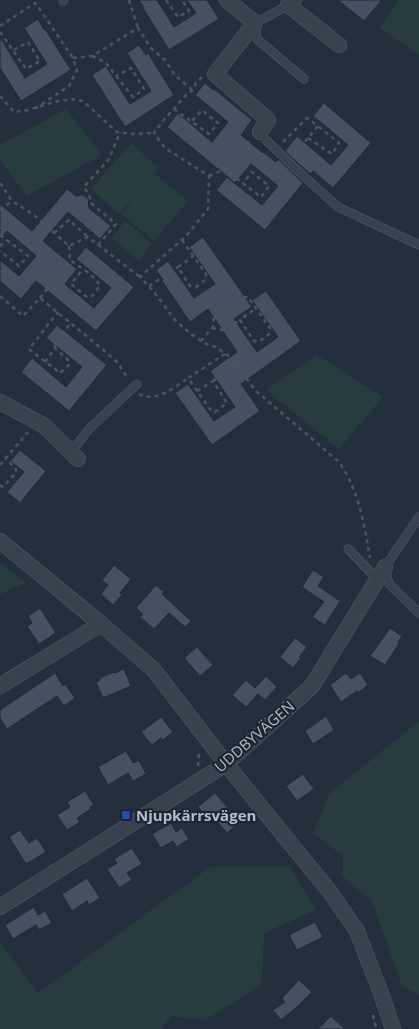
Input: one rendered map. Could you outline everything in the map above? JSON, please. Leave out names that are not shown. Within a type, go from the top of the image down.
[{"type":"street","points":[[227,0],[255,23],[216,74],[268,120],[263,136]]},
{"type":"street","points":[[293,2],[339,45]]},
{"type":"street","points":[[0,402],[43,424],[75,455]]},
{"type":"street","points":[[0,542],[154,670],[226,764],[330,892],[357,931],[382,996],[392,1029]]},
{"type":"street","name":"UDDBYVÄGEN","points":[[0,906],[226,764],[312,686],[381,573]]},
{"type":"street","points":[[0,686],[101,624]]},
{"type":"lane","points":[[293,2],[255,23],[257,39],[304,79]]},
{"type":"lane","points":[[263,136],[338,207],[419,245]]},
{"type":"lane","points":[[75,455],[89,429],[135,385]]},
{"type":"lane","name":"UDDBYVÄGEN","points":[[381,573],[419,517]]},
{"type":"lane","points":[[348,549],[381,573],[389,584],[419,613]]},
{"type":"path","points":[[129,0],[138,28],[151,48],[165,60],[174,74],[193,90]]},
{"type":"path","points":[[166,0],[178,17],[189,11],[182,0]]},
{"type":"path","points":[[0,26],[35,3],[73,58],[77,70],[69,86],[36,108]]},
{"type":"path","points":[[73,58],[92,56],[138,28]]},
{"type":"path","points":[[0,32],[26,68],[40,61],[28,42],[14,50]]},
{"type":"path","points":[[92,56],[105,62],[116,76],[133,97],[144,89],[131,68],[116,76]]},
{"type":"path","points":[[0,96],[14,112],[71,99],[83,101],[117,132],[132,134],[154,133],[186,95],[193,90],[196,83],[204,76],[216,74]]},
{"type":"path","points":[[174,109],[192,122],[209,134],[218,123],[202,110],[192,122]]},
{"type":"path","points":[[276,149],[307,118],[339,143],[332,154],[308,138]]},
{"type":"path","points":[[289,161],[318,126]]},
{"type":"path","points":[[98,245],[116,224],[92,204],[84,187],[109,159],[120,132]]},
{"type":"path","points":[[154,133],[166,148],[209,176]]},
{"type":"path","points":[[209,176],[226,169],[255,135],[263,136]]},
{"type":"path","points":[[226,169],[243,183],[261,197],[269,186],[252,172],[243,183]]},
{"type":"path","points":[[140,277],[182,240],[208,209],[209,176]]},
{"type":"path","points":[[0,183],[12,201],[34,215],[69,246],[70,260],[23,316],[0,296]]},
{"type":"path","points":[[0,210],[12,201]]},
{"type":"path","points":[[54,234],[69,220],[140,277],[164,303],[176,320],[191,334],[216,347],[230,357],[256,391],[339,462],[348,476],[364,518],[370,558],[380,566],[381,573]]},
{"type":"path","points":[[0,235],[28,256],[19,266],[0,251]]},
{"type":"path","points":[[69,246],[88,237]]},
{"type":"path","points":[[0,246],[6,240]]},
{"type":"path","points":[[178,267],[190,286],[196,287],[206,279],[206,274],[182,240]]},
{"type":"path","points":[[149,286],[194,256]]},
{"type":"path","points":[[70,260],[83,269],[98,282],[100,286],[92,296],[87,297],[71,284],[83,269]]},
{"type":"path","points":[[202,341],[212,328],[214,317],[243,297],[248,297],[270,328],[270,333],[260,341],[254,341],[240,320]]},
{"type":"path","points":[[40,298],[118,363],[135,385],[140,395],[149,398],[167,392],[225,354]]},
{"type":"path","points":[[212,328],[224,330],[256,308]]},
{"type":"path","points":[[55,348],[70,364],[60,373],[28,349],[58,312]]},
{"type":"path","points":[[45,362],[55,348],[56,340],[71,323]]},
{"type":"path","points":[[197,392],[235,364]]},
{"type":"path","points":[[188,378],[210,409],[215,412],[227,403],[213,381]]},
{"type":"path","points":[[0,465],[36,421]]},
{"type":"path","points":[[0,485],[3,487],[16,473],[16,469],[5,458]]},
{"type":"green space","points":[[399,0],[419,0],[419,55],[379,28]]},
{"type":"green space","points":[[66,109],[102,155],[27,196],[0,160],[0,145]]},
{"type":"green space","points":[[131,143],[159,168],[155,174],[188,201],[154,241],[121,214],[144,186],[119,214],[91,189]]},
{"type":"green space","points":[[125,221],[152,243],[139,261],[111,238]]},
{"type":"green space","points":[[317,355],[383,397],[339,449],[266,390]]},
{"type":"green space","points":[[0,562],[26,583],[0,594]]},
{"type":"green space","points":[[419,721],[419,995],[402,986],[372,901],[342,876],[343,856],[313,833],[329,794]]},
{"type":"green space","points":[[290,866],[316,910],[264,933],[262,985],[205,1020],[171,1016],[161,1029],[0,1029],[0,942],[38,993],[210,867]]},
{"type":"building","points":[[139,0],[157,0],[174,27],[196,13],[187,0],[207,0],[219,19],[169,50]]},
{"type":"building","points":[[338,0],[382,0],[364,21]]},
{"type":"building","points":[[38,19],[71,70],[21,101],[0,68],[0,37],[25,78],[47,64],[24,28]]},
{"type":"building","points":[[139,45],[146,55],[148,53],[174,95],[125,127],[92,75],[106,66],[130,104],[151,91],[127,53]]},
{"type":"building","points":[[205,83],[252,120],[241,135],[276,162],[278,159],[303,183],[265,230],[216,190],[227,177],[262,205],[278,186],[251,164],[235,183],[167,127],[178,113],[212,142],[228,122],[195,95]]},
{"type":"building","points":[[324,103],[371,143],[333,188],[313,171],[310,174],[285,151],[297,136],[331,165],[348,145],[313,116]]},
{"type":"building","points":[[67,189],[76,196],[83,195],[88,198],[89,208],[111,226],[100,239],[68,212],[43,241],[77,269],[65,284],[94,308],[111,288],[76,259],[86,247],[134,287],[96,331],[36,281],[21,299],[0,281],[0,260],[19,276],[36,256],[7,231],[0,240],[0,204],[32,231]]},
{"type":"building","points":[[203,237],[252,307],[234,319],[257,352],[278,337],[252,300],[266,291],[301,341],[241,384],[260,411],[212,445],[175,393],[188,384],[214,421],[235,407],[210,371],[237,352],[208,309],[190,322],[156,270],[168,261],[194,298],[215,284],[189,247]]},
{"type":"building","points":[[57,325],[107,365],[69,411],[21,372],[32,358],[66,387],[82,367],[46,338]]},
{"type":"building","points":[[20,450],[46,471],[20,503],[7,492],[24,472],[10,461]]},
{"type":"building","points":[[114,565],[131,579],[120,593],[122,595],[113,605],[101,594],[108,585],[102,580]]},
{"type":"building","points":[[313,570],[324,577],[318,586],[340,601],[325,625],[312,617],[324,602],[302,587]]},
{"type":"building","points":[[156,585],[164,592],[162,594],[191,621],[185,627],[169,613],[154,629],[140,617],[143,614],[136,608]]},
{"type":"building","points":[[40,608],[56,633],[39,644],[27,626],[32,623],[28,616]]},
{"type":"building","points":[[390,628],[402,636],[385,665],[370,656]]},
{"type":"building","points":[[295,638],[307,647],[293,668],[280,657]]},
{"type":"building","points":[[197,647],[213,665],[200,676],[184,658]]},
{"type":"building","points":[[124,669],[131,686],[103,698],[96,682],[100,678]]},
{"type":"building","points":[[55,673],[63,686],[65,684],[75,698],[64,706],[57,696],[7,729],[0,718],[0,710]]},
{"type":"building","points":[[346,673],[351,679],[360,673],[368,685],[341,702],[330,685]]},
{"type":"building","points":[[266,676],[277,687],[265,700],[258,694],[246,707],[232,695],[246,680],[255,688]]},
{"type":"building","points":[[326,716],[334,730],[313,744],[305,731]]},
{"type":"building","points":[[161,717],[173,732],[163,740],[161,738],[152,745],[141,732]]},
{"type":"building","points":[[126,751],[133,763],[139,760],[146,774],[133,781],[128,773],[108,785],[98,767]]},
{"type":"building","points":[[303,774],[314,789],[297,801],[286,786]]},
{"type":"building","points":[[85,791],[94,805],[77,818],[80,822],[67,830],[57,815],[70,807],[67,802]]},
{"type":"building","points":[[215,793],[240,822],[227,833],[211,814],[207,817],[198,807]]},
{"type":"building","points":[[171,823],[176,832],[182,828],[189,839],[177,847],[173,841],[161,848],[152,834]]},
{"type":"building","points":[[20,830],[29,843],[37,838],[46,852],[26,864],[9,837]]},
{"type":"building","points":[[132,848],[142,864],[127,873],[132,880],[119,888],[107,869],[117,863],[114,859]]},
{"type":"building","points":[[87,878],[100,898],[89,905],[87,901],[72,911],[62,894]]},
{"type":"building","points":[[34,907],[38,915],[45,911],[52,923],[39,930],[36,925],[13,939],[5,925]]},
{"type":"building","points":[[315,922],[323,937],[297,950],[289,935]]},
{"type":"building","points":[[299,980],[312,992],[281,1020],[273,1010],[285,1002],[282,998]]},
{"type":"building","points":[[331,1016],[345,1029],[318,1029]]},
{"type":"place","name":"Njupkärrsvägen","points":[[126,815]]}]
